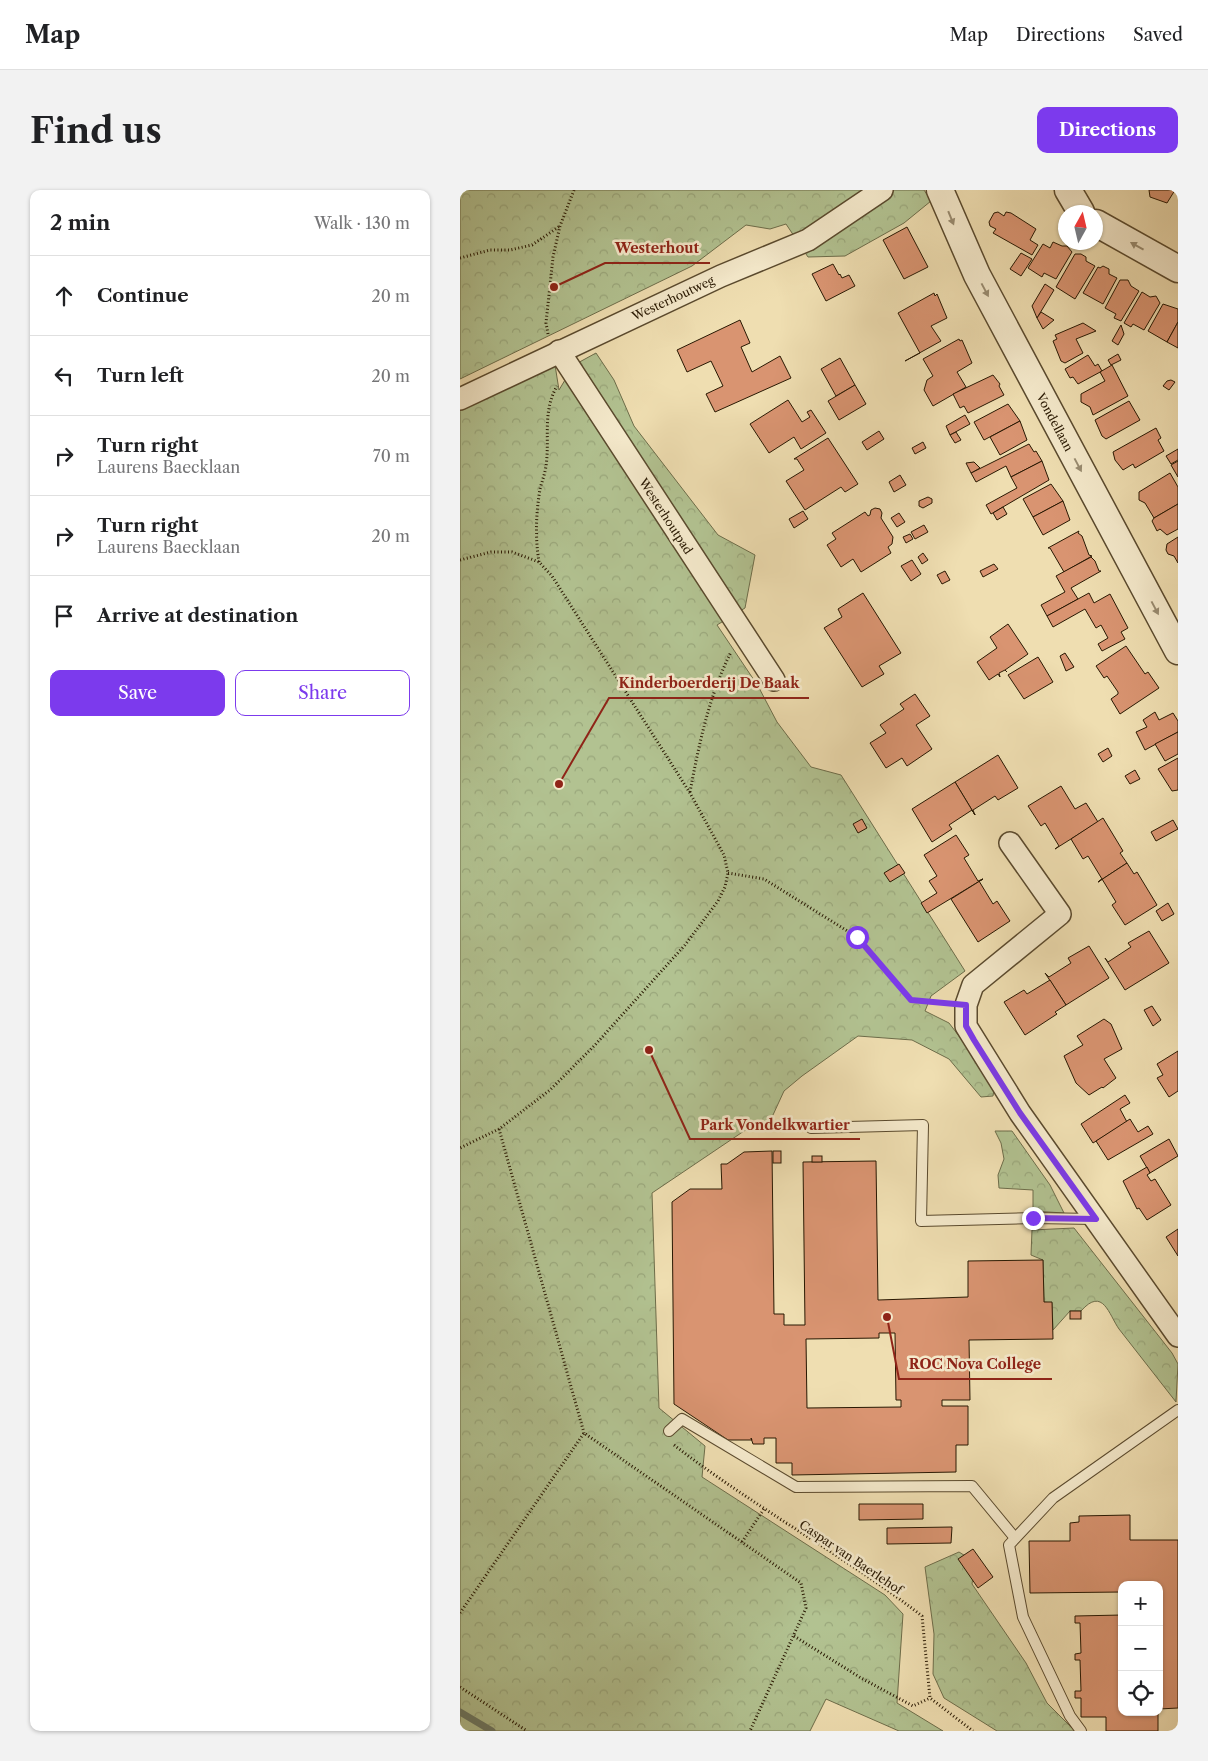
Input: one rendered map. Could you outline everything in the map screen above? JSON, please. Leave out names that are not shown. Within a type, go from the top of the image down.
[{"type":"street","name":"Westerhoutweg","points":[[460,399],[564,359],[721,276],[808,240],[882,190]]},
{"type":"street","name":"Vondellaan","points":[[940,190],[977,275],[1178,651]]},
{"type":"street","points":[[1068,190],[1076,205]]},
{"type":"street","points":[[1103,227],[1178,269]]},
{"type":"street","name":"Westerhoutpad","points":[[564,359],[774,680]]},
{"type":"street","points":[[1010,843],[1060,914],[973,985],[966,1005],[966,1026],[1020,1113],[1178,1336]]},
{"type":"lane","points":[[811,1128],[923,1125],[921,1221],[1033,1218],[1096,1219]]},
{"type":"lane","points":[[1080,1731],[1070,1716],[1023,1617],[1009,1545],[1053,1498],[1178,1410]]},
{"type":"lane","points":[[669,1431],[682,1420],[796,1487],[972,1486],[1015,1538]]},
{"type":"path","points":[[539,562],[535,536],[540,489],[546,466],[546,424],[552,395],[564,359],[546,331],[546,323],[553,257],[560,226],[574,190]]},
{"type":"path","points":[[460,258],[490,250],[510,250],[532,246],[560,226]]},
{"type":"path","points":[[460,560],[491,552],[512,552],[539,562],[552,576],[690,793],[724,855],[728,873],[725,888],[707,916],[684,945],[601,1038],[550,1090],[499,1129],[460,1148]]},
{"type":"path","points":[[690,793],[701,735],[720,674],[741,632]]},
{"type":"path","points":[[728,873],[764,879],[857,937],[911,1000],[966,1005]]},
{"type":"path","points":[[499,1129],[584,1433],[801,1583],[806,1608],[750,1731]]},
{"type":"path","name":"Caspar van Baerlehof","points":[[669,1431],[667,1440],[717,1478],[884,1587],[922,1616],[930,1698]]},
{"type":"path","points":[[460,1613],[584,1433]]},
{"type":"path","points":[[742,1542],[764,1509]]},
{"type":"path","points":[[794,1636],[861,1678],[913,1706],[930,1698],[973,1731]]},
{"type":"path","points":[[460,1687],[527,1731]]},
{"type":"green space","points":[[460,190],[924,190],[931,201],[904,223],[845,256],[808,257],[786,224],[770,229],[746,225],[692,266],[460,379]]},
{"type":"green space","points":[[596,353],[614,380],[634,426],[718,535],[755,555],[745,608],[717,625],[758,686],[777,722],[811,767],[841,775],[965,971],[931,996],[925,1011],[949,1023],[995,1083],[993,1096],[981,1097],[949,1059],[912,1040],[858,1036],[784,1091],[767,1128],[747,1129],[652,1193],[659,1408],[705,1446],[702,1477],[885,1595],[903,1614],[897,1703],[943,1731],[899,1731],[826,1699],[810,1731],[492,1731],[460,1712],[460,410],[555,365],[559,390],[574,365]]},
{"type":"green space","points":[[995,1131],[1012,1131],[1050,1185],[1064,1213],[1033,1211],[1033,1190],[999,1188],[998,1175],[1004,1159],[1001,1143]]},
{"type":"green space","points":[[1074,1228],[1172,1353],[1178,1364],[1176,1402],[1100,1302],[1095,1301],[1081,1311],[1070,1311],[1053,1330],[1052,1303],[1044,1302],[1043,1260],[1031,1255],[1032,1230]]},
{"type":"green space","points":[[959,1552],[975,1562],[972,1584],[1026,1663],[1047,1703],[1075,1731],[997,1731],[944,1698],[933,1674],[934,1634],[925,1567]]},
{"type":"green space","points":[[460,1690],[525,1731],[460,1731]]},
{"type":"building","points":[[1149,190],[1175,190],[1167,203],[1150,197]]},
{"type":"building","points":[[998,212],[1004,216],[1006,212],[1011,213],[1036,229],[1030,240],[1038,245],[1032,255],[993,233],[996,229],[990,226],[989,222],[994,213]]},
{"type":"building","points":[[907,227],[928,267],[904,279],[883,240]]},
{"type":"building","points":[[1053,242],[1058,244],[1058,250],[1070,250],[1072,252],[1056,279],[1044,273],[1042,277],[1028,268],[1043,244],[1050,248]]},
{"type":"building","points":[[1021,253],[1032,259],[1021,276],[1010,269]]},
{"type":"building","points":[[1075,254],[1081,254],[1086,257],[1086,261],[1095,266],[1075,299],[1056,287]]},
{"type":"building","points":[[833,264],[842,278],[849,275],[855,286],[826,301],[812,274]]},
{"type":"building","points":[[1103,266],[1109,269],[1109,274],[1117,278],[1103,304],[1083,293],[1098,267]]},
{"type":"building","points":[[1120,280],[1128,280],[1131,286],[1139,291],[1121,321],[1114,318],[1116,314],[1105,308]]},
{"type":"building","points":[[1045,284],[1054,290],[1037,318],[1032,306]]},
{"type":"building","points":[[1142,292],[1150,297],[1156,296],[1160,303],[1144,330],[1133,324],[1131,327],[1124,323]]},
{"type":"building","points":[[934,293],[935,296],[937,294],[947,318],[931,326],[941,341],[920,353],[898,313]]},
{"type":"building","points":[[1163,304],[1178,309],[1178,322],[1167,342],[1148,331]]},
{"type":"building","points":[[1041,312],[1054,320],[1043,329],[1037,318]]},
{"type":"building","points":[[740,320],[750,343],[741,347],[752,372],[780,356],[791,378],[715,412],[706,394],[723,386],[711,361],[687,372],[677,350]]},
{"type":"building","points":[[1178,322],[1178,348],[1167,342]]},
{"type":"building","points":[[1083,323],[1096,331],[1076,339],[1083,353],[1065,363],[1061,361],[1053,341],[1057,339],[1055,335]]},
{"type":"building","points":[[1121,325],[1124,334],[1118,345],[1112,341]]},
{"type":"building","points":[[959,339],[960,341],[962,340],[972,363],[957,372],[966,387],[933,406],[924,390],[927,380],[933,376],[923,359]]},
{"type":"building","points":[[1118,354],[1121,360],[1111,365],[1108,360]]},
{"type":"building","points":[[1088,355],[1095,366],[1098,364],[1102,371],[1078,384],[1073,377],[1070,378],[1065,369]]},
{"type":"building","points":[[840,358],[855,385],[836,396],[821,369]]},
{"type":"building","points":[[1112,365],[1128,396],[1093,415],[1090,407],[1081,402],[1081,394],[1105,381],[1100,372]]},
{"type":"building","points":[[993,375],[1000,384],[999,386],[1004,395],[968,413],[964,406],[960,408],[953,394]]},
{"type":"building","points":[[1167,381],[1175,382],[1169,390],[1163,386]]},
{"type":"building","points":[[855,385],[866,404],[839,420],[828,401]]},
{"type":"building","points":[[788,400],[802,422],[810,417],[807,412],[811,410],[826,433],[801,449],[794,437],[769,453],[750,424]]},
{"type":"building","points":[[1129,401],[1140,420],[1106,439],[1102,436],[1095,420]]},
{"type":"building","points":[[1008,404],[1020,421],[984,440],[974,422]]},
{"type":"building","points":[[965,415],[970,424],[950,435],[946,426]]},
{"type":"building","points":[[1020,421],[1027,440],[1000,455],[990,437]]},
{"type":"building","points":[[1156,428],[1161,438],[1158,440],[1164,451],[1135,468],[1133,464],[1123,470],[1115,460],[1113,452]]},
{"type":"building","points":[[879,431],[884,439],[867,450],[862,442]]},
{"type":"building","points":[[956,432],[961,440],[955,443],[950,435]]},
{"type":"building","points":[[828,438],[858,484],[845,492],[841,487],[805,510],[786,481],[804,470],[797,459],[794,459]]},
{"type":"building","points":[[923,442],[926,448],[915,454],[912,448]]},
{"type":"building","points":[[1029,444],[1042,461],[1011,477],[1006,466],[976,482],[971,473]]},
{"type":"building","points":[[1178,449],[1178,460],[1171,464],[1166,456]]},
{"type":"building","points":[[1042,461],[1049,480],[991,514],[986,505],[1017,488],[1011,477]]},
{"type":"building","points":[[1178,461],[1178,477],[1171,465]]},
{"type":"building","points":[[974,462],[980,468],[971,473],[966,463]]},
{"type":"building","points":[[1170,473],[1178,487],[1178,504],[1154,518],[1145,503],[1139,500],[1139,492]]},
{"type":"building","points":[[900,475],[906,485],[894,492],[889,482]]},
{"type":"building","points":[[1051,484],[1063,501],[1033,517],[1023,499]]},
{"type":"building","points":[[928,497],[932,499],[932,503],[923,508],[919,506],[919,501]]},
{"type":"building","points":[[1063,501],[1070,520],[1043,535],[1033,517]]},
{"type":"building","points":[[1178,504],[1178,529],[1167,535],[1160,529],[1157,531],[1152,521],[1154,518]]},
{"type":"building","points":[[1003,507],[1007,514],[997,520],[993,513]]},
{"type":"building","points":[[875,508],[880,509],[882,513],[881,518],[893,537],[892,544],[888,547],[891,553],[861,572],[853,559],[841,567],[827,545],[836,539],[832,533],[865,512],[868,516],[870,515],[871,510]]},
{"type":"building","points":[[803,511],[808,519],[794,528],[789,519]]},
{"type":"building","points":[[899,513],[905,522],[897,527],[891,518]]},
{"type":"building","points":[[924,525],[928,532],[915,539],[911,532]]},
{"type":"building","points":[[1079,531],[1078,533],[1082,536],[1089,555],[1092,556],[1064,572],[1050,548],[1048,548]]},
{"type":"building","points":[[910,534],[913,539],[906,543],[903,537]]},
{"type":"building","points":[[1178,537],[1178,563],[1174,556],[1168,554],[1166,550],[1167,544]]},
{"type":"building","points":[[923,553],[928,560],[922,564],[918,557]]},
{"type":"building","points":[[1091,557],[1099,571],[1101,571],[1071,588],[1078,599],[1047,616],[1041,605],[1065,592],[1056,576]]},
{"type":"building","points":[[912,560],[921,574],[911,581],[901,566]]},
{"type":"building","points":[[994,564],[998,569],[983,577],[980,571]]},
{"type":"building","points":[[945,571],[950,580],[942,584],[937,575]]},
{"type":"building","points":[[863,593],[901,653],[879,666],[884,674],[862,687],[824,628],[842,617],[838,609]]},
{"type":"building","points":[[1089,593],[1094,603],[1110,594],[1128,628],[1121,632],[1125,639],[1102,651],[1098,644],[1108,638],[1101,625],[1096,628],[1085,609],[1053,627],[1047,616]]},
{"type":"building","points":[[1008,624],[1028,654],[999,673],[1000,677],[998,674],[989,680],[977,662],[997,648],[990,637]]},
{"type":"building","points":[[1126,646],[1145,674],[1148,672],[1159,688],[1120,714],[1111,699],[1118,692],[1107,676],[1104,678],[1096,666]]},
{"type":"building","points":[[1065,653],[1074,667],[1066,671],[1060,656]]},
{"type":"building","points":[[1038,657],[1053,682],[1024,699],[1008,675]]},
{"type":"building","points":[[915,694],[930,716],[916,725],[932,749],[907,766],[902,758],[886,768],[870,743],[886,733],[880,725],[904,709],[900,704]]},
{"type":"building","points":[[1155,712],[1159,720],[1173,713],[1178,721],[1178,732],[1145,750],[1136,732],[1147,727],[1143,720]]},
{"type":"building","points":[[1178,732],[1178,754],[1165,761],[1155,744]]},
{"type":"building","points":[[1108,748],[1112,756],[1103,762],[1098,754]]},
{"type":"building","points":[[998,755],[1018,788],[998,800],[995,796],[973,810],[975,815],[955,782]]},
{"type":"building","points":[[1178,758],[1178,790],[1172,791],[1158,769]]},
{"type":"building","points":[[1135,770],[1140,779],[1130,784],[1125,776]]},
{"type":"building","points":[[955,782],[972,810],[949,825],[952,829],[932,842],[912,809]]},
{"type":"building","points":[[1061,786],[1075,809],[1086,803],[1098,822],[1055,849],[1059,846],[1045,823],[1041,826],[1028,806]]},
{"type":"building","points":[[1103,818],[1123,851],[1120,853],[1127,863],[1098,882],[1102,879],[1088,856],[1083,859],[1071,839]]},
{"type":"building","points":[[862,819],[867,828],[858,833],[853,824]]},
{"type":"building","points":[[1173,820],[1178,829],[1156,841],[1151,832]]},
{"type":"building","points":[[956,835],[969,855],[964,858],[978,881],[983,879],[927,913],[921,903],[937,893],[929,881],[937,876],[924,855]]},
{"type":"building","points":[[1127,863],[1134,874],[1137,872],[1157,905],[1125,925],[1112,905],[1116,902],[1102,879]]},
{"type":"building","points":[[899,864],[905,873],[890,882],[884,873]]},
{"type":"building","points":[[979,881],[993,904],[997,901],[1010,921],[978,942],[951,899]]},
{"type":"building","points":[[1168,903],[1174,914],[1162,921],[1156,911]]},
{"type":"building","points":[[1149,931],[1169,963],[1125,990],[1105,958],[1108,962],[1131,947],[1128,943]]},
{"type":"building","points":[[1089,946],[1109,978],[1066,1005],[1045,973],[1049,977],[1071,963],[1068,958]]},
{"type":"building","points":[[1050,980],[1066,1005],[1055,1012],[1057,1014],[1025,1035],[1004,1002],[1024,990],[1027,994]]},
{"type":"building","points":[[1152,1006],[1161,1020],[1153,1026],[1144,1010]]},
{"type":"building","points":[[1104,1019],[1111,1024],[1122,1049],[1104,1059],[1116,1078],[1103,1088],[1089,1095],[1076,1083],[1064,1056],[1083,1045],[1077,1036]]},
{"type":"building","points":[[1178,1051],[1178,1091],[1169,1097],[1157,1078],[1163,1075],[1157,1064]]},
{"type":"building","points":[[1125,1095],[1130,1103],[1120,1109],[1127,1122],[1093,1143],[1081,1124]]},
{"type":"building","points":[[1130,1119],[1138,1132],[1148,1126],[1153,1134],[1108,1160],[1096,1141]]},
{"type":"building","points":[[1169,1139],[1178,1156],[1150,1173],[1140,1156]]},
{"type":"building","points":[[772,1151],[774,1314],[784,1314],[784,1325],[805,1325],[803,1162],[876,1161],[878,1300],[968,1297],[968,1261],[1043,1260],[1044,1302],[1052,1302],[1053,1339],[969,1340],[970,1400],[942,1400],[942,1406],[968,1406],[968,1445],[956,1445],[956,1472],[792,1475],[792,1463],[776,1463],[776,1438],[764,1438],[764,1444],[753,1444],[752,1440],[728,1440],[674,1404],[672,1202],[690,1189],[722,1189],[721,1164],[727,1164],[744,1152]],"holes":[[[879,1333],[895,1333],[896,1400],[901,1400],[901,1407],[807,1408],[806,1339],[879,1338]]]},
{"type":"building","points":[[773,1151],[781,1151],[781,1163],[773,1163]]},
{"type":"building","points":[[812,1156],[822,1156],[822,1162],[812,1162]]},
{"type":"building","points":[[1147,1167],[1150,1173],[1147,1175],[1151,1181],[1155,1179],[1171,1205],[1147,1220],[1139,1208],[1137,1209],[1123,1181]]},
{"type":"building","points":[[1178,1229],[1178,1256],[1166,1237]]},
{"type":"building","points":[[1070,1311],[1081,1311],[1081,1319],[1070,1319]]},
{"type":"building","points":[[859,1504],[923,1504],[923,1519],[859,1520]]},
{"type":"building","points":[[1130,1515],[1130,1540],[1178,1540],[1178,1708],[1163,1709],[1163,1581],[1118,1581],[1118,1592],[1030,1593],[1029,1541],[1070,1541],[1070,1523],[1079,1522],[1079,1516]]},
{"type":"building","points":[[952,1527],[951,1543],[887,1544],[887,1528]]},
{"type":"building","points":[[973,1549],[993,1577],[978,1588],[958,1559]]},
{"type":"building","points":[[1118,1615],[1118,1716],[1158,1716],[1158,1731],[1106,1731],[1106,1717],[1081,1717],[1081,1698],[1075,1698],[1075,1691],[1081,1691],[1080,1660],[1075,1660],[1075,1654],[1081,1653],[1080,1623],[1075,1623],[1075,1616]]},
{"type":"waterway","points":[[460,1712],[492,1731]]},
{"type":"place","name":"Westerhout","points":[[554,287]]},
{"type":"place","name":"Kinderboerderij De Baak","points":[[559,784]]},
{"type":"place","name":"Park Vondelkwartier","points":[[649,1050]]},
{"type":"place","name":"ROC Nova College","points":[[887,1317]]},
{"type":"route","points":[[857,937],[911,1000],[966,1005],[966,1026],[974,1040],[1020,1113],[1096,1219],[1033,1218]]}]
